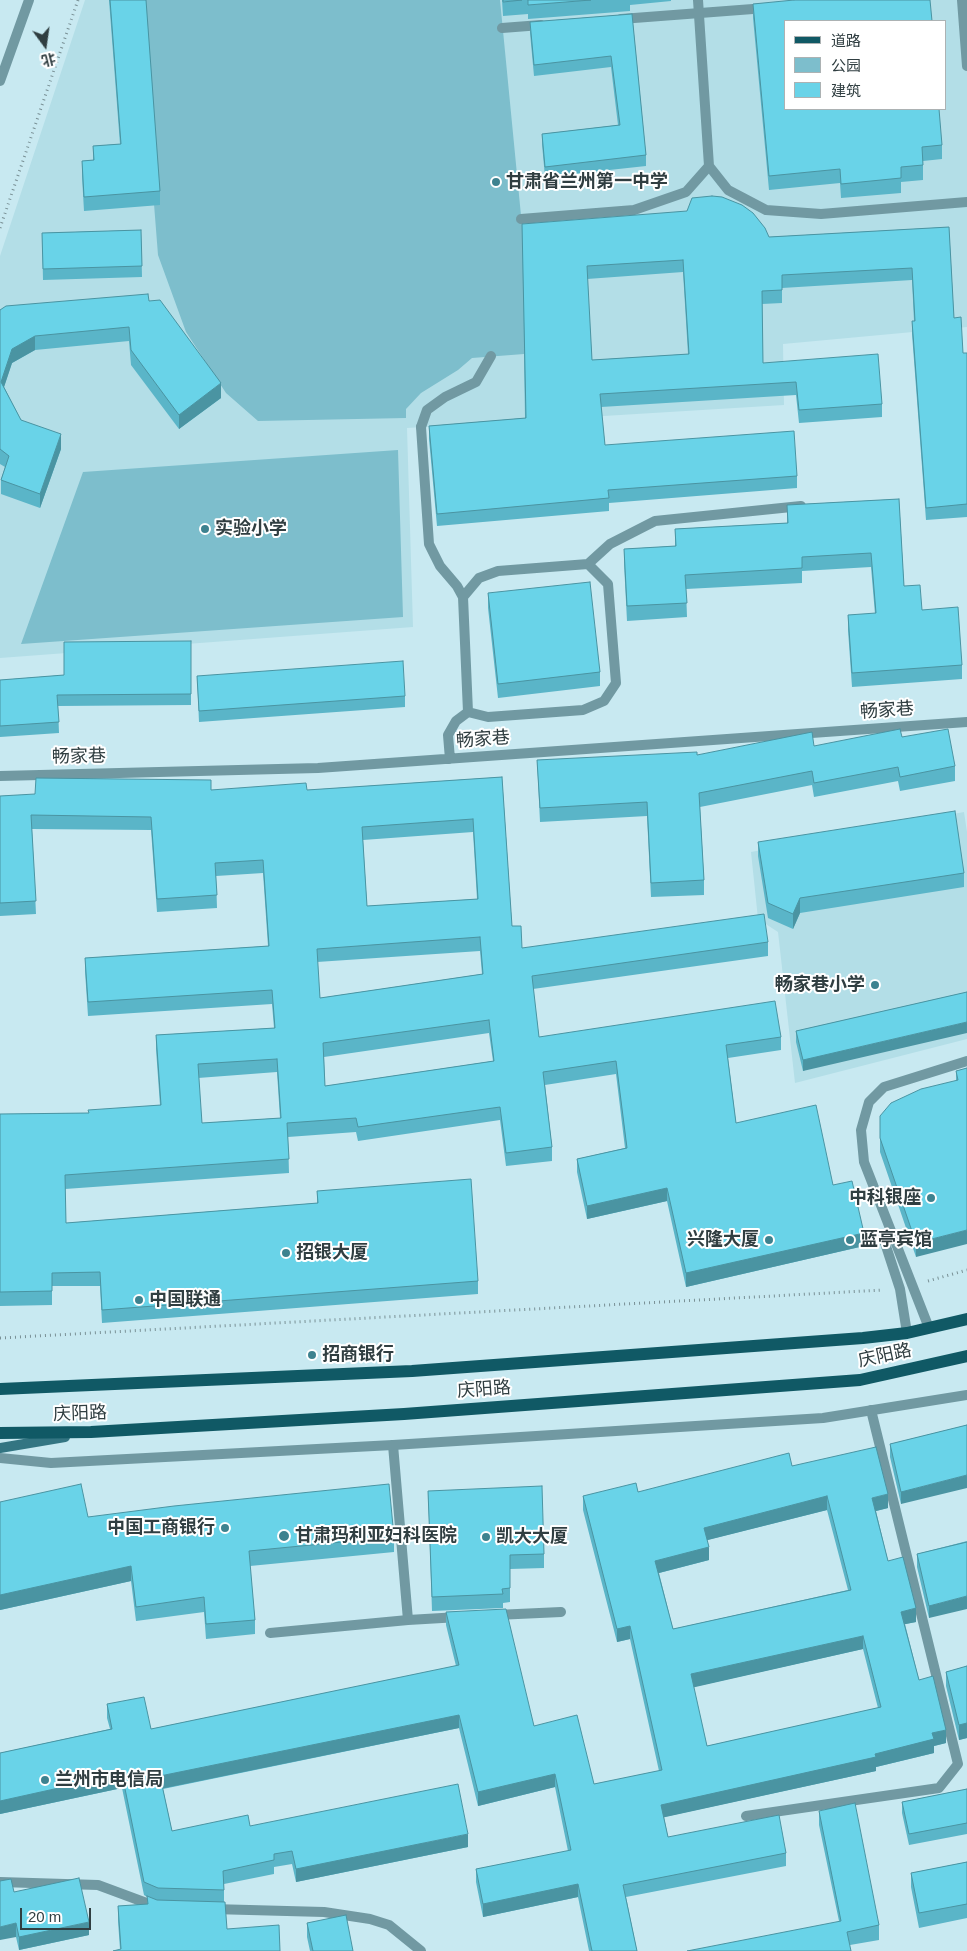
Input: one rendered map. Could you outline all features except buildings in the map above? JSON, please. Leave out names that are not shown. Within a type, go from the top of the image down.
[{"type":"main road","name":"庆阳路","points":[[0,1389],[412,1371],[863,1338],[907,1333],[967,1319]]},
{"type":"main road","name":"庆阳路","points":[[0,1433],[91,1432],[404,1414],[860,1380],[967,1356]]},
{"type":"main road","points":[[0,1448],[91,1432]]},
{"type":"street","points":[[0,81],[29,0]]},
{"type":"street","points":[[698,0],[709,166],[728,190],[766,210],[821,214],[967,202]]},
{"type":"street","points":[[962,0],[967,66]]},
{"type":"street","points":[[610,19],[774,7]]},
{"type":"street","points":[[502,28],[552,24]]},
{"type":"street","points":[[521,219],[634,210],[686,192],[709,166]]},
{"type":"street","points":[[721,197],[740,196]]},
{"type":"street","points":[[665,200],[693,198]]},
{"type":"street","points":[[468,712],[463,597],[457,586],[440,566],[429,544],[421,427],[427,410],[445,397],[476,382],[491,356]]},
{"type":"street","points":[[463,597],[479,578],[498,571],[588,564],[610,544],[655,521],[814,504]]},
{"type":"street","points":[[468,712],[488,717],[583,710],[604,701],[616,683],[608,584],[588,564]]},
{"type":"street","points":[[450,758],[448,735],[456,721],[468,712]]},
{"type":"street","name":"畅家巷","points":[[0,776],[318,768],[967,722]]},
{"type":"street","points":[[929,1328],[864,1162],[861,1130],[869,1102],[884,1087],[967,1061]]},
{"type":"street","points":[[884,1240],[900,1289],[907,1333]]},
{"type":"street","points":[[0,1458],[51,1463],[393,1445],[823,1418],[967,1395]]},
{"type":"street","points":[[746,1816],[939,1788],[958,1764],[871,1410]]},
{"type":"street","points":[[393,1445],[408,1620]]},
{"type":"street","points":[[484,1616],[561,1612]]},
{"type":"street","points":[[270,1632],[465,1617]]},
{"type":"street","points":[[0,1882],[98,1885],[157,1908],[167,1908]]},
{"type":"street","points":[[206,1909],[324,1912],[370,1919],[389,1925],[421,1951]]},
{"type":"path","points":[[0,228],[78,0]]},
{"type":"path","points":[[912,1286],[967,1270]]},
{"type":"path","points":[[0,1338],[900,1289]]},
{"type":"shaded area","name":"甘肃省兰州第一中学","points":[[85,0],[967,0],[967,327],[783,344],[784,405],[407,428],[413,627],[0,658],[0,256]]},
{"type":"shaded area","name":"畅家巷小学","points":[[964,812],[967,832],[967,1039],[795,1083],[778,932],[758,919],[751,852]]},
{"type":"green space","points":[[138,0],[500,0],[523,236],[524,354],[472,358],[458,370],[421,393],[406,409],[406,418],[258,421],[226,393],[186,332],[158,255]]},
{"type":"green space","points":[[398,450],[403,617],[21,644],[83,472]]},
{"type":"place","name":"甘肃省兰州第一中学","points":[[496,182]]},
{"type":"place","name":"实验小学","points":[[205,529]]},
{"type":"place","name":"畅家巷小学","points":[[875,985]]},
{"type":"place","name":"中科银座","points":[[931,1198]]},
{"type":"place","name":"兴隆大厦","points":[[769,1240]]},
{"type":"place","name":"蓝亭宾馆","points":[[850,1240]]},
{"type":"place","name":"招银大厦","points":[[286,1253]]},
{"type":"place","name":"中国联通","points":[[139,1300]]},
{"type":"place","name":"招商银行","points":[[312,1355]]},
{"type":"place","name":"中国工商银行","points":[[225,1528]]},
{"type":"place","name":"甘肃玛利亚妇科医院","points":[[284,1536]]},
{"type":"place","name":"凯大大厦","points":[[486,1537]]},
{"type":"place","name":"兰州市电信局","points":[[45,1780]]}]
